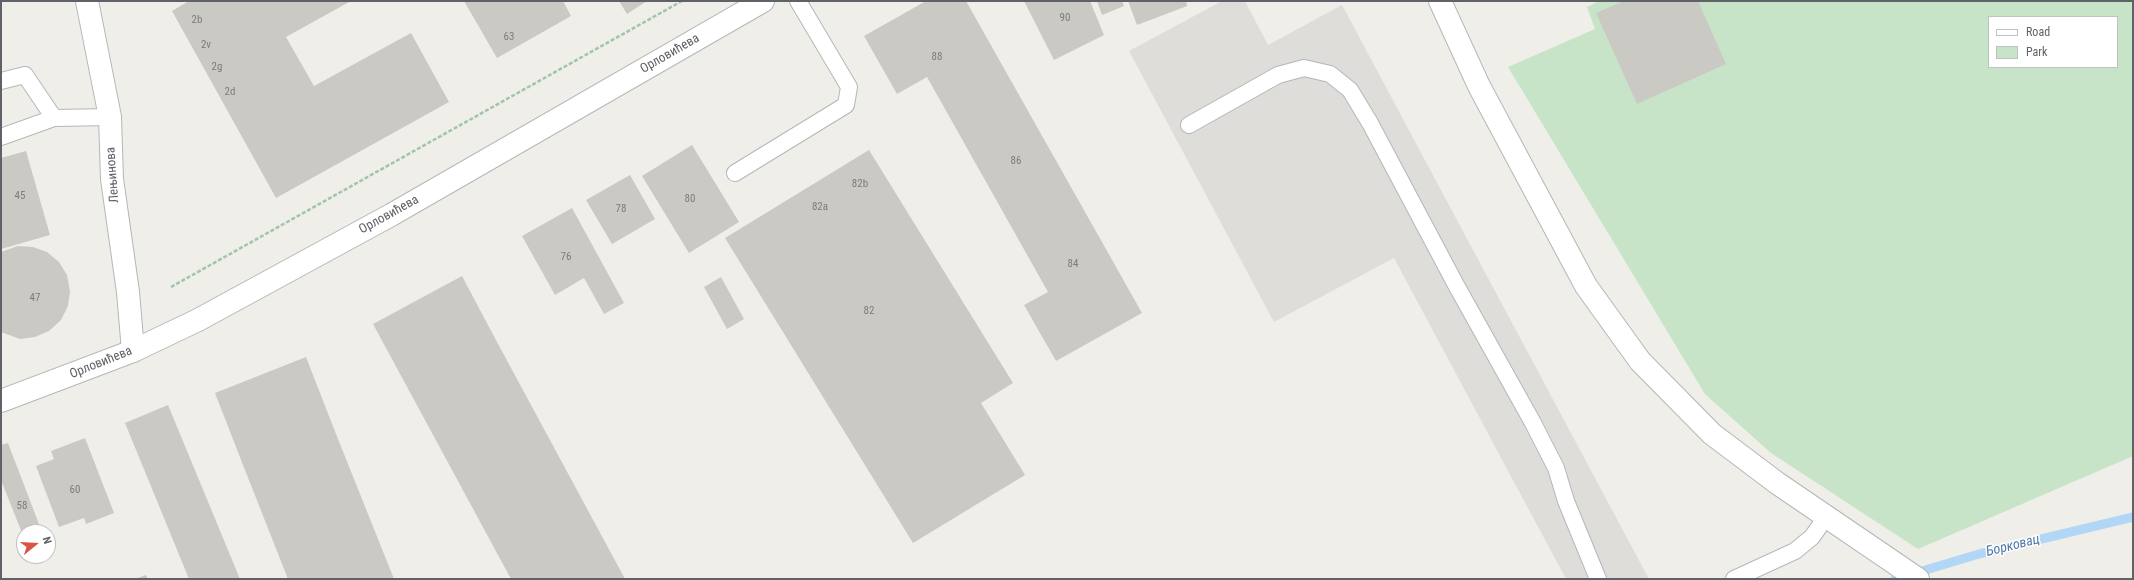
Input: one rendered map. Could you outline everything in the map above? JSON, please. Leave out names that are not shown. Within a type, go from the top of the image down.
[{"type":"street","name":"Лењинова","points":[[87,1],[110,117],[112,179],[128,292],[133,351]]},
{"type":"street","name":"Орловићева","points":[[1,401],[133,351],[198,320],[391,215],[763,1]]},
{"type":"street","points":[[1440,1],[1479,86],[1586,286],[1640,361],[1690,414],[1712,434],[1777,483],[1918,579]]},
{"type":"lane","points":[[735,173],[846,105],[849,88],[798,1]]},
{"type":"lane","points":[[1188,125],[1278,75],[1304,68],[1330,74],[1350,90],[1370,123],[1556,468],[1566,501],[1598,579]]},
{"type":"lane","points":[[1,81],[26,75],[54,118]]},
{"type":"lane","points":[[1,137],[54,118],[110,117]]},
{"type":"lane","points":[[1734,579],[1795,550],[1812,537],[1826,517]]},
{"type":"path","points":[[171,287],[682,1]]},
{"type":"shaded area","points":[[1222,1],[1245,1],[1268,45],[1342,5],[1649,579],[1566,579],[1394,258],[1274,322],[1129,51]]},
{"type":"green space","points":[[1599,1],[2133,1],[2133,456],[1918,549],[1771,453],[1705,394],[1508,67],[1595,29],[1587,7]]},
{"type":"building","points":[[189,1],[351,1],[286,37],[314,86],[411,33],[449,102],[276,198],[172,11]]},
{"type":"building","points":[[464,1],[563,1],[571,16],[497,58]]},
{"type":"building","points":[[619,1],[647,1],[627,14]]},
{"type":"building","points":[[926,1],[966,1],[1142,313],[1056,361],[1024,305],[1048,292],[927,77],[897,94],[864,36]]},
{"type":"building","points":[[1024,1],[1090,1],[1104,35],[1054,60]]},
{"type":"building","points":[[1097,1],[1122,1],[1124,6],[1102,15]]},
{"type":"building","points":[[1128,1],[1186,1],[1187,6],[1137,25]]},
{"type":"building","points":[[1624,1],[1698,1],[1726,64],[1637,104],[1596,13]]},
{"type":"building","points":[[692,145],[739,222],[689,253],[642,176]]},
{"type":"building","points":[[869,150],[1013,383],[981,403],[1025,475],[913,543],[725,238]]},
{"type":"building","points":[[26,151],[50,235],[1,249],[1,158]]},
{"type":"building","points":[[630,175],[655,219],[612,244],[586,200]]},
{"type":"building","points":[[572,208],[624,303],[604,314],[584,278],[555,295],[522,236]]},
{"type":"building","points":[[18,246],[33,247],[47,252],[59,262],[67,275],[70,291],[68,306],[61,320],[49,331],[35,337],[20,339],[1,332],[1,252]]},
{"type":"building","points":[[462,276],[625,579],[511,579],[373,324]]},
{"type":"building","points":[[721,277],[744,319],[727,329],[704,287]]},
{"type":"building","points":[[306,357],[394,579],[288,579],[215,393]]},
{"type":"building","points":[[168,405],[240,579],[189,579],[125,423]]},
{"type":"building","points":[[85,438],[114,513],[86,524],[84,518],[59,527],[36,466],[54,459],[51,451]]},
{"type":"building","points":[[8,443],[39,524],[18,524],[1,480],[1,445]]},
{"type":"building","points":[[146,575],[148,579],[135,579]]},
{"type":"waterway","name":"Борковац","points":[[1895,579],[1979,554],[2133,517]]}]
